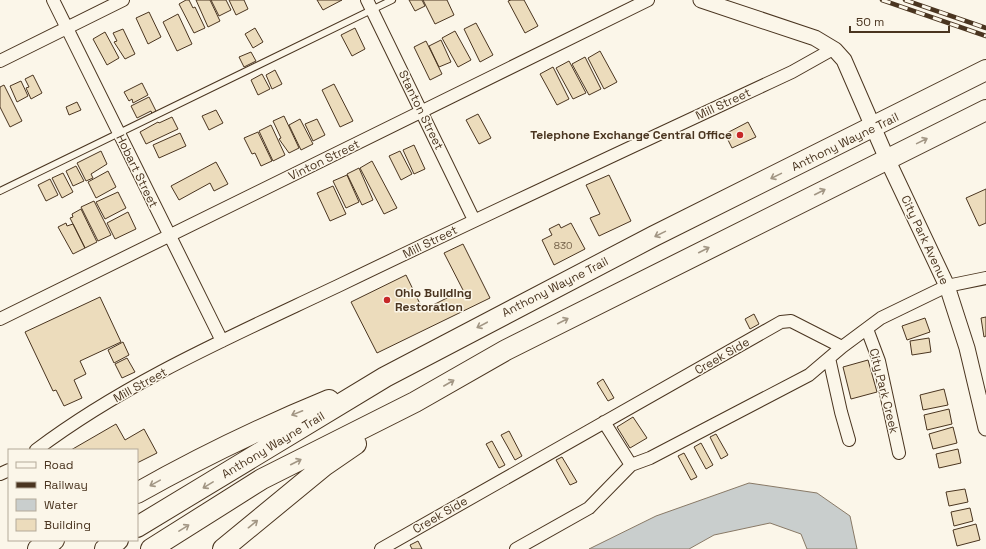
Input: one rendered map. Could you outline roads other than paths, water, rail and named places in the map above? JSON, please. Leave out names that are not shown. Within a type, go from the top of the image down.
[{"type":"highway","name":"Anthony Wayne Trail","points":[[138,526],[385,377],[640,243],[986,70]]},
{"type":"highway","name":"Anthony Wayne Trail","points":[[151,549],[262,479],[415,402],[506,350],[986,110]]},
{"type":"highway","points":[[138,492],[175,472],[288,416],[385,377]]},
{"type":"highway","points":[[222,549],[324,466],[415,402]]},
{"type":"highway","points":[[38,549],[52,541]]},
{"type":"highway","points":[[105,549],[117,541]]},
{"type":"street","name":"Hobart Street","points":[[53,0],[222,341]]},
{"type":"street","points":[[0,61],[124,0]]},
{"type":"street","name":"Vinton Street","points":[[0,319],[648,0]]},
{"type":"street","points":[[701,0],[815,38],[833,49]]},
{"type":"street","name":"Stanton Street","points":[[370,5],[474,220]]},
{"type":"street","name":"City Park Avenue","points":[[833,49],[844,60],[887,159],[947,286],[967,348],[986,428]]},
{"type":"street","name":"Mill Street","points":[[37,449],[128,388],[222,341],[474,220],[792,72],[833,49]]},
{"type":"street","points":[[516,549],[589,508],[631,465],[650,458],[809,375],[842,346],[881,318],[947,286],[986,278]]},
{"type":"street","name":"Creek Side","points":[[381,549],[781,322],[791,322],[842,346]]},
{"type":"street","name":"City Park Creek","points":[[866,329],[879,361],[899,453]]},
{"type":"street","points":[[829,358],[849,440]]},
{"type":"street","points":[[604,422],[631,465]]},
{"type":"lane","points":[[0,191],[119,133],[370,5],[392,0]]},
{"type":"water","points":[[749,483],[817,493],[850,516],[857,549],[807,549],[801,534],[770,523],[714,535],[689,549],[589,549],[656,516]]},
{"type":"railway","points":[[882,0],[986,36]]},
{"type":"railway","points":[[905,0],[986,28]]},
{"type":"place","name":"Telephone Exchange Central Office","points":[[740,135]]},
{"type":"place","name":"Ohio Building Restoration","points":[[387,300]]}]
